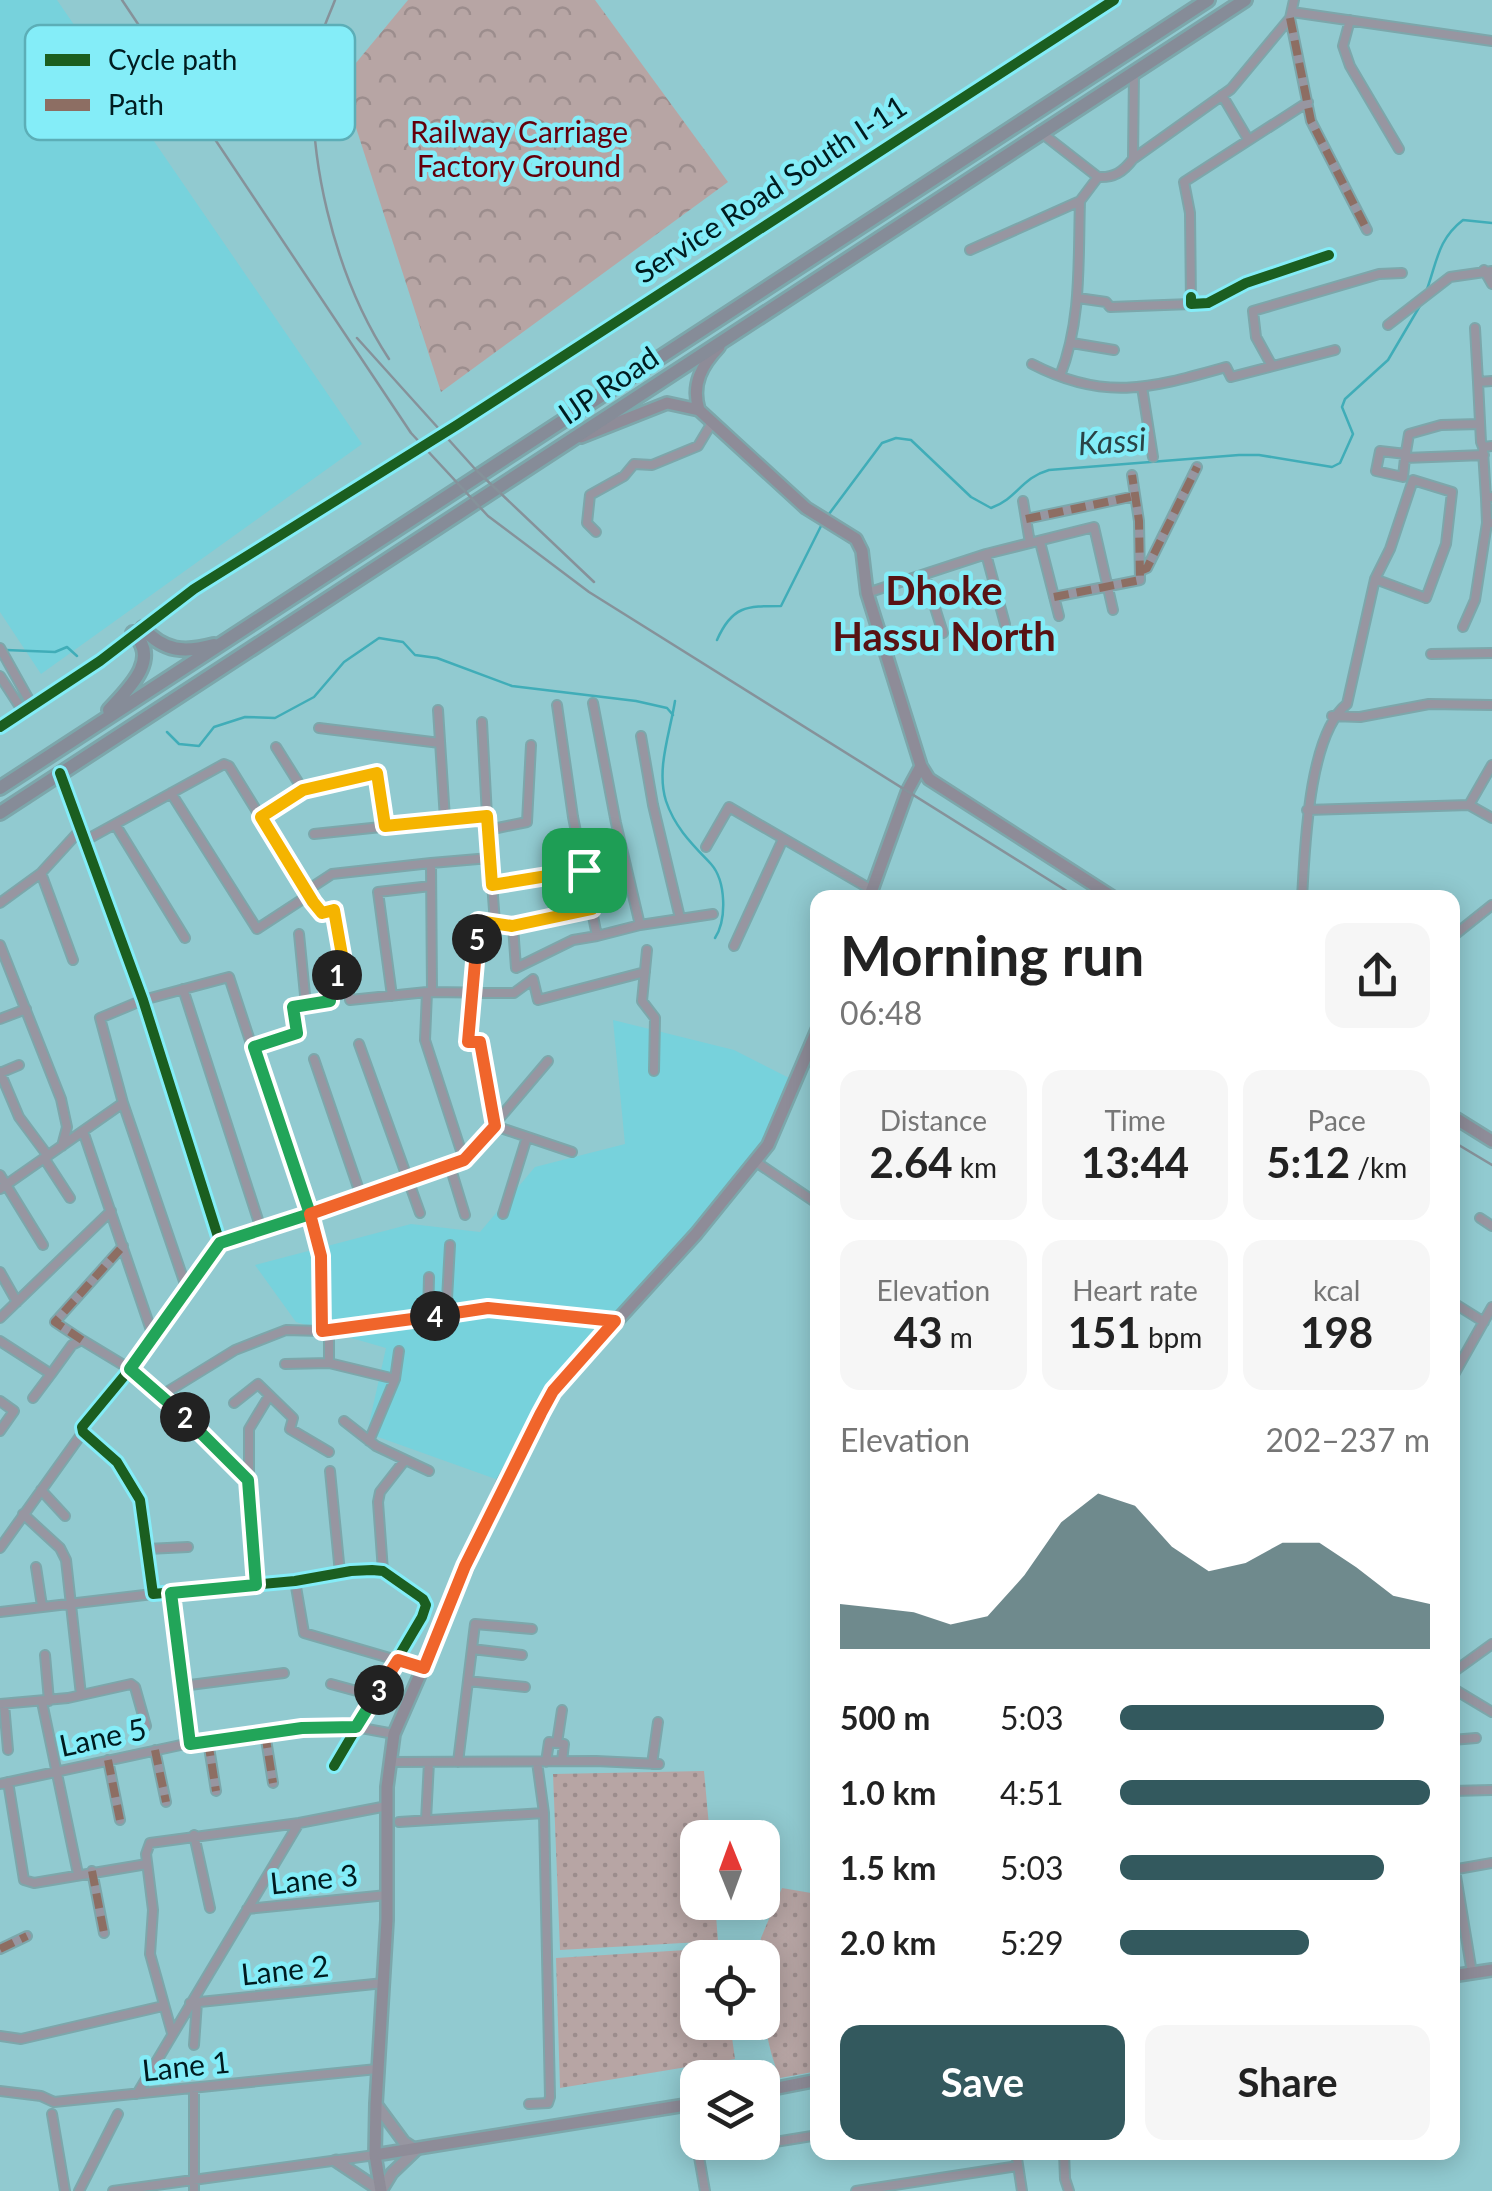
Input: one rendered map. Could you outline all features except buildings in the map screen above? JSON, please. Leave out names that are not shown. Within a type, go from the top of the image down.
[{"type":"highway","name":"IJP Road","points":[[0,788],[1208,0]]},
{"type":"highway","name":"IJP Road","points":[[0,812],[1245,0]]},
{"type":"highway","points":[[889,207],[900,226]]},
{"type":"highway","points":[[138,631],[174,651],[226,642]]},
{"type":"highway","points":[[94,724],[144,665],[138,631]]},
{"type":"main road","points":[[699,410],[695,388],[700,373],[735,332]]},
{"type":"main road","points":[[572,440],[667,402],[699,410],[805,504],[840,527],[860,544],[866,594],[921,766],[930,779],[1102,890]]},
{"type":"main road","points":[[872,890],[921,766]]},
{"type":"main road","points":[[381,2191],[375,2155],[376,2104],[384,1983],[389,1762],[394,1734],[465,1566],[553,1391],[696,1234],[768,1146],[810,1047]]},
{"type":"main road","points":[[1460,1121],[1492,1141]]},
{"type":"main road","points":[[1460,1975],[1492,1970]]},
{"type":"main road","points":[[780,2087],[810,2081]]},
{"type":"main road","points":[[375,2155],[680,2105]]},
{"type":"street","name":"Service Road South I-11","points":[[0,728],[100,661],[194,589],[457,425],[1114,0]]},
{"type":"street","points":[[1294,0],[1291,15],[1311,121],[1366,230]]},
{"type":"street","points":[[1291,15],[1492,41]]},
{"type":"street","points":[[1040,131],[1098,177],[1110,178],[1231,89],[1291,15]]},
{"type":"street","points":[[1350,20],[1343,46],[1350,66],[1399,149]]},
{"type":"street","points":[[1133,159],[1134,72]]},
{"type":"street","points":[[1222,94],[1248,138]]},
{"type":"street","points":[[1191,301],[1190,212],[1184,182],[1308,102]]},
{"type":"street","points":[[970,250],[1080,201],[1098,177]]},
{"type":"street","points":[[1060,376],[1072,344],[1078,298],[1080,201]]},
{"type":"street","points":[[1078,298],[1110,306],[1208,303],[1246,283],[1329,255]]},
{"type":"street","points":[[1388,325],[1450,277],[1488,270],[1492,284]]},
{"type":"street","points":[[1272,366],[1256,337],[1253,311],[1378,274],[1402,274]]},
{"type":"street","points":[[1463,626],[1476,600],[1490,523],[1475,328]]},
{"type":"street","points":[[1072,344],[1114,350]]},
{"type":"street","points":[[1032,364],[1099,389],[1142,387],[1226,366],[1231,378],[1335,350]]},
{"type":"street","points":[[1478,382],[1492,381]]},
{"type":"street","points":[[1142,387],[1153,457]]},
{"type":"street","points":[[596,532],[587,523],[590,495],[624,476],[634,464],[652,465],[698,446],[713,421]]},
{"type":"street","points":[[1480,424],[1440,425],[1409,434],[1406,456],[1486,449]]},
{"type":"street","points":[[1140,571],[1147,568],[1196,467]]},
{"type":"street","points":[[1054,597],[1140,580],[1132,475]]},
{"type":"street","points":[[1303,890],[1308,810],[1332,716],[1347,704],[1375,579],[1390,549],[1413,480],[1452,492],[1446,544],[1426,598],[1375,579]]},
{"type":"street","points":[[1026,519],[1135,496]]},
{"type":"street","points":[[1023,501],[1058,616]]},
{"type":"street","points":[[1092,506],[1113,610]]},
{"type":"street","points":[[866,594],[986,554],[1094,527]]},
{"type":"street","points":[[986,554],[1005,624]]},
{"type":"street","points":[[924,576],[943,632]]},
{"type":"street","points":[[0,648],[33,707]]},
{"type":"street","points":[[1431,654],[1492,653]]},
{"type":"street","points":[[0,676],[24,712]]},
{"type":"street","points":[[593,703],[640,925]]},
{"type":"street","points":[[557,704],[597,936]]},
{"type":"street","points":[[1332,716],[1360,717],[1428,704],[1492,705]]},
{"type":"street","points":[[438,710],[445,819]]},
{"type":"street","points":[[482,722],[495,923]]},
{"type":"street","points":[[319,728],[440,743]]},
{"type":"street","points":[[641,736],[680,918]]},
{"type":"street","points":[[488,830],[527,822],[532,745]]},
{"type":"street","points":[[276,747],[303,790]]},
{"type":"street","points":[[86,840],[224,764],[322,913],[334,910],[350,1000],[430,992],[514,992],[533,979],[538,1000],[645,972]]},
{"type":"street","points":[[1469,805],[1492,765]]},
{"type":"street","points":[[60,773],[143,1000],[220,1243]]},
{"type":"street","points":[[261,817],[303,790],[377,773],[385,826]]},
{"type":"street","points":[[171,793],[257,929],[332,874],[490,858]]},
{"type":"street","points":[[1308,810],[1469,805],[1492,818]]},
{"type":"street","points":[[706,848],[729,807],[864,890]]},
{"type":"street","points":[[314,834],[487,816]]},
{"type":"street","points":[[114,824],[185,938]]},
{"type":"street","points":[[0,903],[41,873],[82,828]]},
{"type":"street","points":[[734,946],[783,838]]},
{"type":"street","points":[[431,863],[430,992],[425,1040],[464,1160]]},
{"type":"street","points":[[492,885],[584,870]]},
{"type":"street","points":[[41,873],[73,960]]},
{"type":"street","points":[[392,996],[378,892],[431,886]]},
{"type":"street","points":[[1460,931],[1492,905]]},
{"type":"street","points":[[495,1126],[480,1042],[468,1042],[478,921],[512,926],[592,909]]},
{"type":"street","points":[[512,926],[516,968],[573,940],[713,914]]},
{"type":"street","points":[[298,934],[306,1004]]},
{"type":"street","points":[[0,945],[66,1117],[62,1146]]},
{"type":"street","points":[[648,950],[642,1001],[655,1018],[654,1071]]},
{"type":"street","points":[[254,1047],[297,1033],[293,1007],[330,1001],[326,978],[345,972]]},
{"type":"street","points":[[186,1287],[124,1103],[100,1018],[143,1000],[230,977],[321,1256],[329,1363]]},
{"type":"street","points":[[183,989],[261,1229]]},
{"type":"street","points":[[0,1019],[26,1009]]},
{"type":"street","points":[[359,1044],[420,1213]]},
{"type":"street","points":[[314,1059],[361,1196]]},
{"type":"street","points":[[0,1548],[83,1432],[82,1427],[130,1369],[220,1243],[464,1160],[548,1061]]},
{"type":"street","points":[[19,1065],[0,1072],[19,1117],[70,1198]]},
{"type":"street","points":[[3,1187],[124,1103]]},
{"type":"street","points":[[495,1126],[572,1152]]},
{"type":"street","points":[[83,1132],[152,1336]]},
{"type":"street","points":[[503,1214],[527,1137]]},
{"type":"street","points":[[756,1162],[810,1199]]},
{"type":"street","points":[[450,1166],[465,1214]]},
{"type":"street","points":[[0,1175],[3,1187],[43,1245]]},
{"type":"street","points":[[0,1318],[111,1211]]},
{"type":"street","points":[[1480,1218],[1492,1226]]},
{"type":"street","points":[[450,1245],[447,1299],[453,1313]]},
{"type":"street","points":[[122,1246],[55,1322],[130,1369],[162,1395],[248,1480]]},
{"type":"street","points":[[0,1272],[17,1302]]},
{"type":"street","points":[[428,1317],[429,1276]]},
{"type":"street","points":[[1460,1307],[1484,1322]]},
{"type":"street","points":[[1460,1364],[1492,1307]]},
{"type":"street","points":[[162,1395],[235,1350],[286,1330],[325,1330],[488,1308],[615,1321]]},
{"type":"street","points":[[33,1398],[72,1345],[82,1340]]},
{"type":"street","points":[[0,1342],[51,1374]]},
{"type":"street","points":[[0,1357],[8,1348]]},
{"type":"street","points":[[369,1441],[395,1379],[398,1350]]},
{"type":"street","points":[[285,1364],[329,1363],[395,1379]]},
{"type":"street","points":[[234,1403],[258,1384],[293,1418],[290,1430],[329,1452]]},
{"type":"street","points":[[256,1585],[248,1429],[269,1396]]},
{"type":"street","points":[[0,1402],[14,1411],[0,1431]]},
{"type":"street","points":[[344,1421],[369,1441],[429,1470]]},
{"type":"street","points":[[83,1432],[118,1462],[140,1500],[153,1594]]},
{"type":"street","points":[[383,1571],[380,1492],[406,1460]]},
{"type":"street","points":[[330,1471],[340,1573]]},
{"type":"street","points":[[41,1490],[65,1516]]},
{"type":"street","points":[[23,1514],[60,1548],[66,1560],[81,1695]]},
{"type":"street","points":[[147,1549],[188,1547]]},
{"type":"street","points":[[36,1567],[42,1606]]},
{"type":"street","points":[[0,1612],[383,1571],[423,1599],[426,1606],[334,1766]]},
{"type":"street","points":[[295,1581],[304,1634],[424,1668]]},
{"type":"street","points":[[171,1593],[190,1744]]},
{"type":"street","points":[[458,1762],[475,1624],[532,1630]]},
{"type":"street","points":[[1460,1666],[1492,1644]]},
{"type":"street","points":[[472,1650],[522,1654]]},
{"type":"street","points":[[45,1655],[45,1701],[78,1874]]},
{"type":"street","points":[[182,1686],[284,1674]]},
{"type":"street","points":[[468,1681],[525,1687]]},
{"type":"street","points":[[8,1750],[2,1704],[45,1701],[131,1684],[146,1726]]},
{"type":"street","points":[[331,1684],[375,1696]]},
{"type":"street","points":[[1460,1693],[1492,1712]]},
{"type":"street","points":[[557,1743],[562,1710]]},
{"type":"street","points":[[389,1762],[656,1764],[658,1722]]},
{"type":"street","name":"Lane 5","points":[[4,1783],[208,1741],[356,1727],[394,1734]]},
{"type":"street","points":[[265,1734],[273,1782]]},
{"type":"street","points":[[1460,1739],[1476,1738]]},
{"type":"street","points":[[208,1741],[216,1791]]},
{"type":"street","points":[[529,2104],[548,2102],[550,2097],[542,1762],[549,1742],[564,1744],[562,1762]]},
{"type":"street","points":[[155,1750],[166,1802]]},
{"type":"street","points":[[108,1760],[120,1820]]},
{"type":"street","points":[[426,1820],[429,1762]]},
{"type":"street","points":[[4,1783],[24,1880],[34,1882],[148,1864]]},
{"type":"street","points":[[1460,1791],[1492,1790]]},
{"type":"street","points":[[172,2033],[150,1954],[150,1843],[299,1823],[388,1806]]},
{"type":"street","points":[[399,1822],[544,1812]]},
{"type":"street","points":[[137,2094],[299,1823]]},
{"type":"street","points":[[194,1835],[210,1908]]},
{"type":"street","points":[[1460,1869],[1492,1863]]},
{"type":"street","points":[[92,1871],[104,1933]]},
{"type":"street","name":"Lane 3","points":[[247,1909],[387,1895]]},
{"type":"street","points":[[1460,1904],[1472,1973]]},
{"type":"street","points":[[0,1949],[27,1936]]},
{"type":"street","name":"Lane 2","points":[[194,2002],[384,1983]]},
{"type":"street","points":[[194,2002],[194,2045]]},
{"type":"street","points":[[0,2036],[21,2038],[163,2006]]},
{"type":"street","name":"Lane 1","points":[[0,2091],[41,2096],[54,2102],[377,2069]]},
{"type":"street","points":[[194,2089],[194,2186]]},
{"type":"street","points":[[336,2161],[381,2191],[416,2150],[404,2142],[376,2104]]},
{"type":"street","points":[[52,2114],[66,2191]]},
{"type":"street","points":[[79,2191],[118,2114]]},
{"type":"street","points":[[704,2191],[701,2154],[810,2136]]},
{"type":"street","points":[[113,2191],[194,2186],[375,2155]]},
{"type":"street","points":[[1017,2160],[1022,2191]]},
{"type":"street","points":[[1065,2160],[1070,2191]]},
{"type":"street","points":[[856,2191],[911,2187],[1018,2166]]},
{"type":"shaded area","points":[[0,0],[57,0],[74,25],[25,25],[25,140],[153,140],[362,444],[41,674],[0,612]]},
{"type":"shaded area","points":[[613,1020],[734,1050],[795,1081],[768,1145],[552,1390],[504,1482],[367,1433],[386,1348],[296,1322],[255,1265],[411,1224],[480,1232],[535,1167],[625,1144]]},
{"type":"green space","name":"Railway Carriage Factory Ground","points":[[408,0],[595,0],[728,182],[441,392],[355,125],[355,64]]},
{"type":"green space","points":[[704,1771],[708,1820],[680,1820],[680,1920],[716,1920],[718,1940],[560,1950],[553,1774]]},
{"type":"green space","points":[[782,1888],[810,1893],[810,2072],[780,2078],[780,2060],[773,2060],[768,2040],[780,2040],[780,1940],[761,1940],[769,1920],[780,1920]]},
{"type":"green space","points":[[680,1950],[680,2040],[732,2040],[735,2059],[680,2060],[680,2068],[560,2088],[556,1958]]},
{"type":"waterway","name":"Kassi","points":[[1426,292],[1439,253],[1454,228],[1463,220],[1492,223]]},
{"type":"waterway","name":"Kassi","points":[[826,518],[882,443],[896,438],[911,440],[971,497],[991,508],[1049,470],[1239,455],[1332,467],[1340,463],[1353,434],[1342,407],[1345,399],[1388,360],[1421,304]]},
{"type":"waterway","name":"Kassi","points":[[717,640],[728,620],[742,610],[781,606],[822,524]]},
{"type":"waterway","points":[[167,732],[179,744],[199,746],[214,727],[245,717],[275,718],[314,697],[344,662],[379,638],[403,642],[415,655],[437,658],[512,686],[636,701],[667,708],[673,715]]},
{"type":"waterway","points":[[6,650],[55,652],[67,647],[77,656]]},
{"type":"waterway","name":"Kassi","points":[[675,701],[663,764],[663,789],[674,820],[720,880],[723,911],[715,938]]},
{"type":"railway","points":[[122,0],[139,25]]},
{"type":"railway","points":[[325,25],[335,0]]},
{"type":"railway","points":[[215,140],[411,433],[488,516],[589,592],[1065,890]]},
{"type":"railway","points":[[315,140],[327,211],[339,251],[353,290],[389,359]]},
{"type":"railway","points":[[357,338],[476,470],[594,582]]},
{"type":"railway","points":[[1460,1146],[1492,1165]]},
{"type":"marked path","points":[[1290,18],[1311,121],[1367,230]]},
{"type":"marked path","points":[[1140,571],[1147,568],[1197,467]]},
{"type":"marked path","points":[[1054,597],[1140,580],[1139,521],[1132,475]]},
{"type":"marked path","points":[[1026,519],[1135,496]]},
{"type":"marked path","points":[[82,1340],[55,1322],[123,1246]]},
{"type":"marked path","points":[[265,1733],[273,1783]]},
{"type":"marked path","points":[[208,1741],[216,1791]]},
{"type":"marked path","points":[[155,1750],[166,1802]]},
{"type":"marked path","points":[[108,1760],[120,1820]]},
{"type":"marked path","points":[[92,1871],[104,1933]]},
{"type":"marked path","points":[[0,1949],[27,1936]]},
{"type":"cycle path","points":[[0,727],[100,661],[194,589],[457,425],[1114,0]]},
{"type":"cycle path","points":[[1191,297],[1191,304],[1208,303],[1246,283],[1329,255]]},
{"type":"cycle path","points":[[60,773],[143,1000],[220,1243],[130,1369],[82,1427],[83,1432],[117,1462],[140,1500],[153,1594],[372,1570],[383,1571],[423,1599],[426,1605],[422,1617],[334,1766]]},
{"type":"district","name":"Dhoke Hassu North","points":[[944,614]]},
{"type":"route","points":[[584,870],[492,885],[487,816],[385,826],[377,773],[303,790],[261,817],[313,902],[322,913],[334,910],[345,972],[326,978],[330,1001],[293,1007],[297,1033],[254,1047],[310,1214],[220,1243],[130,1369],[248,1480],[256,1585],[171,1593],[190,1744],[302,1728],[356,1727],[398,1660],[424,1668],[504,1482],[553,1391],[615,1321],[488,1308],[322,1331],[321,1256],[310,1214],[464,1160],[495,1126],[480,1042],[468,1042],[478,921],[512,926],[592,909],[584,870]]}]
